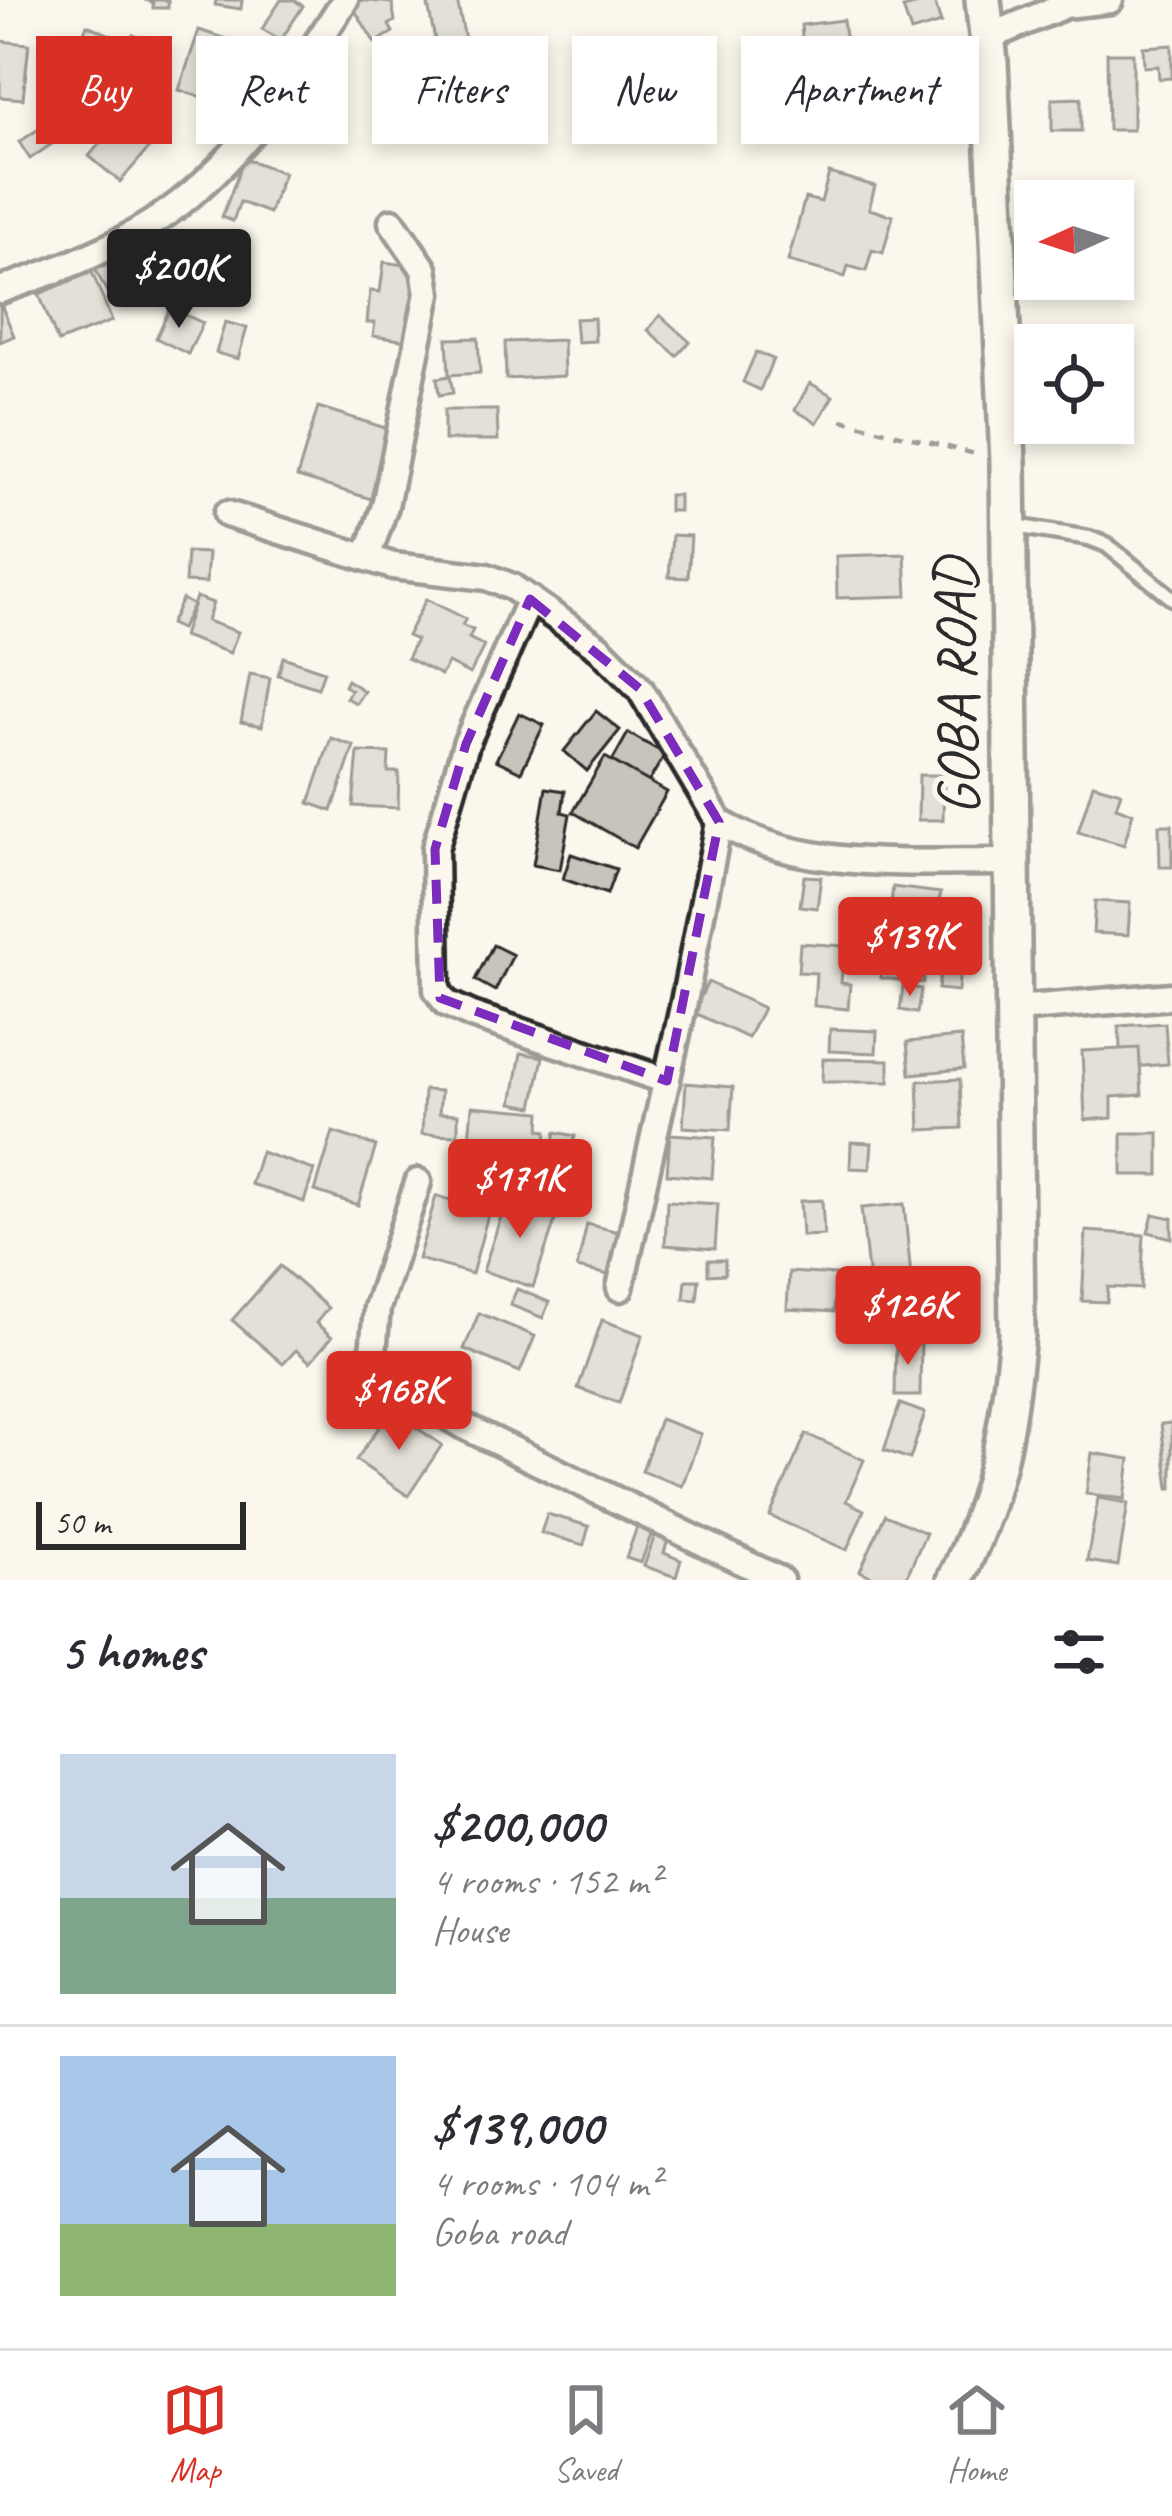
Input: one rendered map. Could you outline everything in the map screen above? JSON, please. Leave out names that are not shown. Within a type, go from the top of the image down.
[{"type":"street","points":[[0,290],[64,268],[146,226],[190,195],[261,122],[345,0]]},
{"type":"street","name":"GOBA ROAD","points":[[955,1580],[987,1509],[1009,1425],[1016,1335],[1008,462],[989,37],[983,0]]},
{"type":"street","points":[[989,37],[1065,5],[1110,0]]},
{"type":"street","points":[[367,557],[385,506],[428,292],[424,269],[392,222]]},
{"type":"street","points":[[227,514],[393,566],[487,577],[530,599],[598,647],[640,689],[719,822],[739,834],[785,848],[867,860],[1012,862]]},
{"type":"street","points":[[530,599],[466,744],[435,849],[437,991],[446,1003],[472,1015],[667,1082]]},
{"type":"street","points":[[620,1288],[719,822]]},
{"type":"street","points":[[1015,1009],[1172,996]]},
{"type":"street","points":[[418,1182],[376,1308],[373,1353],[386,1379],[464,1426],[780,1580]]},
{"type":"lane","points":[[1008,525],[1107,545],[1172,598]]},
{"type":"path","points":[[842,420],[1008,462]]},
{"type":"highlighted area","points":[[530,599],[640,689],[719,822],[667,1081],[440,998],[435,849],[466,744]]},
{"type":"building","points":[[144,0],[168,0],[168,8],[153,8],[153,2]]},
{"type":"building","points":[[216,0],[242,0],[241,9],[215,5]]},
{"type":"building","points":[[281,0],[303,6],[284,36],[262,29]]},
{"type":"building","points":[[357,0],[392,3],[395,21],[389,25],[393,32],[372,38],[351,4]]},
{"type":"building","points":[[427,0],[457,0],[464,36],[434,36]]},
{"type":"building","points":[[934,0],[941,23],[911,32],[903,8]]},
{"type":"building","points":[[843,20],[845,36],[802,36],[801,25]]},
{"type":"building","points":[[87,25],[113,36],[83,36]]},
{"type":"building","points":[[196,39],[196,96],[179,90]]},
{"type":"building","points":[[0,41],[29,44],[23,99],[0,97]]},
{"type":"building","points":[[1172,45],[1172,78],[1159,79],[1158,66],[1144,67],[1143,47]]},
{"type":"building","points":[[1107,53],[1133,53],[1133,130],[1108,130]]},
{"type":"building","points":[[1081,98],[1081,131],[1052,131],[1052,99]]},
{"type":"building","points":[[36,131],[36,144],[52,144],[30,159],[19,142]]},
{"type":"building","points":[[99,144],[150,147],[120,182],[89,156]]},
{"type":"building","points":[[244,158],[284,173],[269,213],[240,202],[233,221],[222,217]]},
{"type":"building","points":[[829,173],[875,186],[869,209],[893,216],[883,253],[872,250],[866,271],[848,266],[845,277],[788,261],[805,198],[821,202]]},
{"type":"building","points":[[134,234],[143,251],[136,255],[145,272],[135,277],[140,286],[117,299],[113,292],[108,294],[89,258]]},
{"type":"building","points":[[195,252],[219,254],[217,273],[193,270]]},
{"type":"building","points":[[158,257],[178,258],[179,268],[166,268]]},
{"type":"building","points":[[384,262],[418,267],[414,294],[421,295],[408,341],[373,336],[375,323],[367,323],[370,291],[380,292]]},
{"type":"building","points":[[92,272],[112,321],[58,342],[39,294]]},
{"type":"building","points":[[0,302],[14,336],[0,342]]},
{"type":"building","points":[[170,308],[203,323],[188,354],[156,338]]},
{"type":"building","points":[[660,315],[690,342],[677,356],[648,330]]},
{"type":"building","points":[[594,318],[595,341],[577,342],[575,319]]},
{"type":"building","points":[[225,322],[247,328],[238,359],[216,353]]},
{"type":"building","points":[[478,338],[480,373],[449,375],[447,339]]},
{"type":"building","points":[[563,340],[564,376],[506,379],[505,342]]},
{"type":"building","points":[[756,352],[773,359],[760,390],[743,382]]},
{"type":"building","points":[[450,376],[453,393],[439,395],[437,378]]},
{"type":"building","points":[[810,383],[833,396],[817,423],[795,410]]},
{"type":"building","points":[[318,407],[392,430],[371,499],[297,477]]},
{"type":"building","points":[[444,410],[497,410],[498,440],[444,440]]},
{"type":"building","points":[[669,495],[679,495],[679,511],[669,511]]},
{"type":"building","points":[[672,535],[691,536],[688,578],[669,577]]},
{"type":"building","points":[[187,552],[208,553],[206,583],[185,582]]},
{"type":"building","points":[[905,554],[907,596],[837,598],[836,556]]},
{"type":"building","points":[[196,597],[213,603],[207,621],[238,632],[230,653],[183,636]]},
{"type":"building","points":[[182,599],[193,605],[181,629],[170,624]]},
{"type":"building","points":[[426,599],[466,619],[462,625],[473,630],[469,638],[484,646],[470,674],[448,663],[441,675],[407,658],[416,640],[407,636]]},
{"type":"building","points":[[283,657],[324,671],[318,688],[278,675]]},
{"type":"building","points":[[250,674],[270,678],[262,726],[241,722]]},
{"type":"building","points":[[347,680],[364,691],[356,703],[346,698],[351,690],[344,686]]},
{"type":"building","points":[[596,711],[620,730],[587,771],[564,751]]},
{"type":"building","points":[[519,713],[544,725],[521,772],[496,760]]},
{"type":"building","points":[[628,733],[665,754],[637,802],[601,781]]},
{"type":"building","points":[[331,738],[354,746],[332,811],[309,803]]},
{"type":"building","points":[[358,752],[389,753],[388,772],[399,772],[398,808],[353,806]]},
{"type":"building","points":[[605,757],[667,792],[635,848],[573,812]]},
{"type":"building","points":[[919,775],[944,775],[943,820],[918,820]]},
{"type":"building","points":[[1093,784],[1121,792],[1116,807],[1133,813],[1124,845],[1078,832]]},
{"type":"building","points":[[546,788],[565,791],[562,812],[570,814],[560,870],[533,865]]},
{"type":"building","points":[[1159,825],[1172,825],[1172,867],[1160,867]]},
{"type":"building","points":[[571,854],[616,869],[607,894],[563,879]]},
{"type":"building","points":[[804,876],[821,877],[817,908],[800,906]]},
{"type":"building","points":[[893,887],[941,893],[929,936],[888,928]]},
{"type":"building","points":[[1095,901],[1130,903],[1128,935],[1093,933]]},
{"type":"building","points":[[800,943],[844,946],[841,983],[850,984],[848,1009],[814,1006],[816,973],[798,972]]},
{"type":"building","points":[[885,944],[927,950],[923,983],[881,978]]},
{"type":"building","points":[[493,945],[513,955],[495,991],[475,980]]},
{"type":"building","points":[[932,950],[955,950],[954,963],[932,963]]},
{"type":"building","points":[[941,966],[960,968],[958,991],[938,989]]},
{"type":"building","points":[[708,982],[763,1008],[748,1038],[693,1012]]},
{"type":"building","points":[[903,986],[921,989],[917,1013],[900,1010]]},
{"type":"building","points":[[1165,1023],[1168,1064],[1121,1068],[1119,1026]]},
{"type":"building","points":[[830,1029],[877,1031],[876,1053],[829,1051]]},
{"type":"building","points":[[961,1037],[964,1069],[910,1074],[907,1042]]},
{"type":"building","points":[[1139,1048],[1142,1095],[1112,1097],[1112,1118],[1085,1120],[1082,1051]]},
{"type":"building","points":[[521,1053],[543,1057],[533,1107],[512,1103]]},
{"type":"building","points":[[823,1059],[889,1060],[889,1082],[822,1082]]},
{"type":"building","points":[[960,1079],[962,1128],[920,1130],[918,1081]]},
{"type":"building","points":[[686,1083],[733,1087],[730,1130],[683,1127]]},
{"type":"building","points":[[424,1090],[441,1091],[439,1113],[458,1114],[458,1135],[422,1134]]},
{"type":"building","points":[[472,1106],[541,1112],[540,1130],[547,1131],[544,1158],[468,1151]]},
{"type":"building","points":[[333,1132],[376,1146],[358,1205],[315,1191]]},
{"type":"building","points":[[556,1132],[575,1136],[566,1173],[548,1169]]},
{"type":"building","points":[[1122,1133],[1159,1133],[1159,1175],[1122,1175]]},
{"type":"building","points":[[670,1134],[715,1137],[712,1178],[667,1174]]},
{"type":"building","points":[[851,1142],[872,1143],[870,1169],[850,1168]]},
{"type":"building","points":[[261,1152],[314,1170],[304,1202],[251,1184]]},
{"type":"building","points":[[508,1195],[558,1212],[533,1287],[483,1271]]},
{"type":"building","points":[[436,1196],[489,1211],[472,1274],[418,1259]]},
{"type":"building","points":[[822,1200],[824,1235],[802,1236],[800,1201]]},
{"type":"building","points":[[667,1201],[718,1204],[715,1249],[665,1245]]},
{"type":"building","points":[[904,1204],[911,1276],[869,1281],[861,1208]]},
{"type":"building","points":[[1153,1214],[1172,1218],[1172,1238],[1148,1232]]},
{"type":"building","points":[[587,1224],[619,1232],[609,1275],[577,1268]]},
{"type":"building","points":[[1086,1231],[1144,1235],[1141,1289],[1108,1287],[1107,1302],[1082,1301]]},
{"type":"building","points":[[708,1260],[725,1260],[725,1274],[708,1275]]},
{"type":"building","points":[[280,1266],[328,1308],[316,1323],[332,1337],[310,1362],[296,1350],[283,1364],[232,1320]]},
{"type":"building","points":[[789,1272],[836,1275],[834,1312],[787,1309]]},
{"type":"building","points":[[686,1280],[699,1280],[697,1300],[684,1299]]},
{"type":"building","points":[[517,1289],[549,1302],[543,1318],[510,1305]]},
{"type":"building","points":[[479,1313],[535,1336],[520,1372],[464,1349]]},
{"type":"building","points":[[602,1320],[643,1335],[619,1403],[578,1388]]},
{"type":"building","points":[[896,1339],[921,1339],[920,1396],[895,1396]]},
{"type":"building","points":[[900,1404],[925,1413],[910,1459],[884,1450]]},
{"type":"building","points":[[391,1410],[442,1445],[408,1496],[356,1460]]},
{"type":"building","points":[[660,1419],[701,1434],[682,1486],[642,1471]]},
{"type":"building","points":[[1172,1423],[1172,1488],[1169,1488],[1161,1424]]},
{"type":"building","points":[[806,1434],[864,1460],[846,1501],[864,1510],[847,1550],[770,1516]]},
{"type":"building","points":[[1092,1453],[1130,1459],[1125,1499],[1086,1494]]},
{"type":"building","points":[[1098,1498],[1128,1503],[1118,1566],[1087,1561]]},
{"type":"building","points":[[547,1514],[589,1526],[584,1545],[541,1533]]},
{"type":"building","points":[[885,1515],[926,1533],[905,1580],[880,1580],[860,1571]]},
{"type":"building","points":[[637,1527],[652,1532],[641,1563],[626,1558]]},
{"type":"building","points":[[655,1535],[668,1540],[664,1553],[681,1560],[676,1577],[644,1566]]}]
